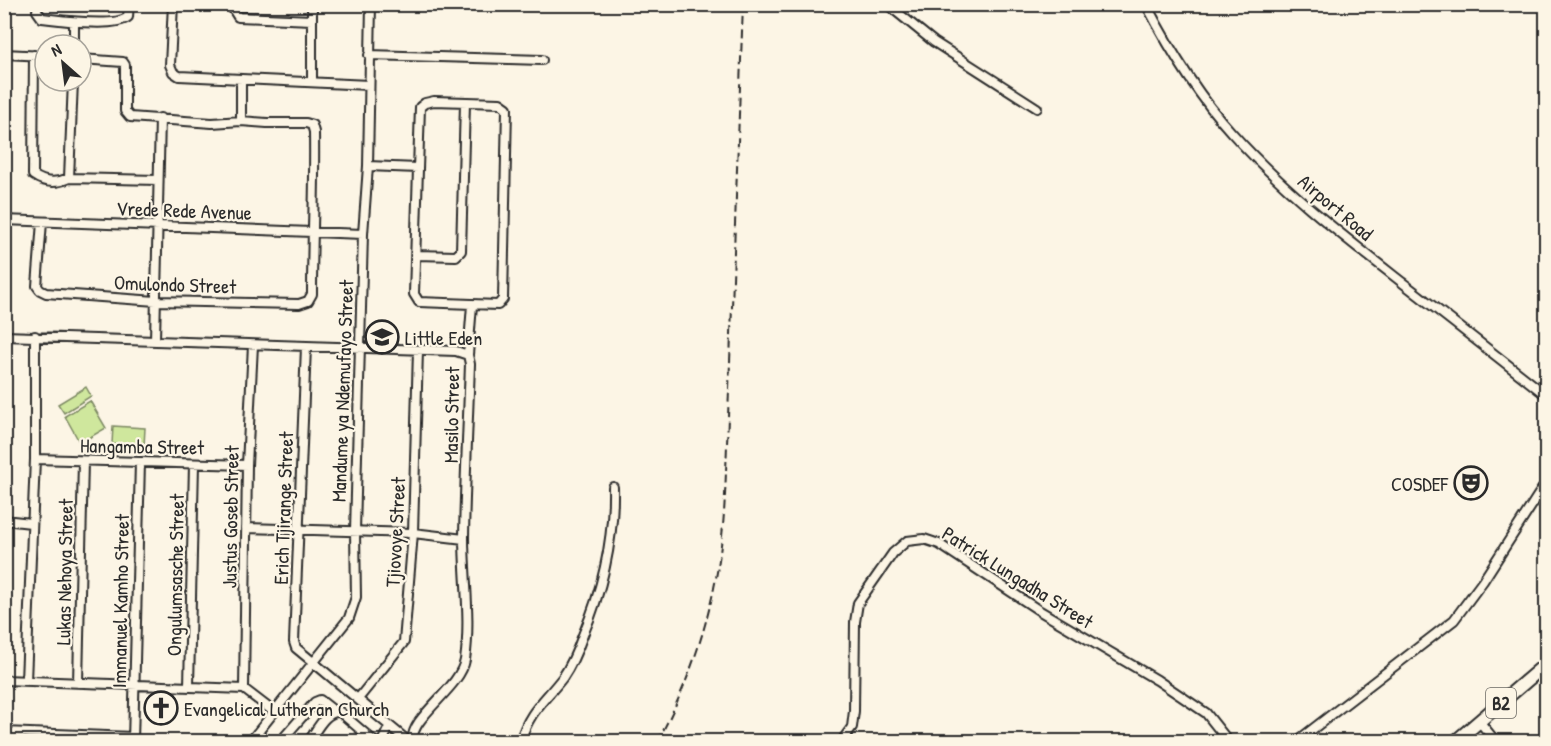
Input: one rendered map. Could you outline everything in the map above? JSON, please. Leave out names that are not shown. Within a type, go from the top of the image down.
[{"type":"highway","name":"B2","points":[[1455,741],[1546,664]]},
{"type":"street","points":[[38,4],[37,11],[42,18],[74,22],[122,21],[128,16],[129,4]]},
{"type":"street","points":[[174,4],[170,65],[173,72],[179,76],[369,85]]},
{"type":"street","points":[[233,4],[238,17],[312,20]]},
{"type":"street","points":[[312,4],[312,81]]},
{"type":"street","name":"Mandume ya Ndemufayo Street","points":[[250,741],[349,618],[356,597],[355,531],[363,234],[368,166],[371,4]]},
{"type":"street","points":[[887,4],[934,42],[1037,108]]},
{"type":"street","name":"Airport Road","points":[[1146,4],[1174,56],[1205,100],[1230,132],[1262,165],[1342,235],[1546,395]]},
{"type":"street","points":[[74,22],[74,33]]},
{"type":"street","points":[[4,54],[33,55]]},
{"type":"street","points":[[369,55],[542,60]]},
{"type":"street","points":[[93,60],[123,62],[125,65],[124,111],[130,117],[212,123],[241,121],[312,125],[315,176],[311,231]]},
{"type":"street","points":[[241,80],[241,121]]},
{"type":"street","points":[[34,93],[33,175],[42,181],[62,182],[69,178],[158,180]]},
{"type":"street","points":[[69,178],[73,93]]},
{"type":"street","points":[[434,101],[465,103],[500,103],[507,108],[503,299],[498,305],[419,302],[414,294],[420,107],[434,101]]},
{"type":"street","points":[[417,255],[456,256],[461,251],[465,103]]},
{"type":"street","points":[[155,340],[160,118]]},
{"type":"street","points":[[368,166],[418,168]]},
{"type":"street","name":"Vrede Rede Avenue","points":[[4,220],[363,234]]},
{"type":"street","name":"Omulondo Street","points":[[42,222],[37,286],[40,290],[156,301],[299,304],[308,301],[312,294],[311,231]]},
{"type":"street","points":[[468,355],[472,305]]},
{"type":"street","name":"Masilo Street","points":[[4,336],[456,351],[468,355],[470,364],[464,539],[468,642],[464,664],[458,679],[414,728],[411,741]]},
{"type":"street","points":[[26,681],[35,459],[36,336]]},
{"type":"street","name":"Justus Goseb Street","points":[[244,689],[247,465],[253,345]]},
{"type":"street","name":"Erich Tjirange Street","points":[[306,347],[294,642],[296,648],[389,727],[411,741]]},
{"type":"street","name":"Tjiovoye Street","points":[[357,699],[404,642],[413,533],[418,350]]},
{"type":"street","name":"Hangamba Street","points":[[35,459],[247,465]]},
{"type":"street","name":"Lukas Nehoya Street","points":[[78,683],[84,461]]},
{"type":"street","name":"Immanuel Kamho Street","points":[[133,739],[140,462]]},
{"type":"street","name":"Ongulumsasche Street","points":[[189,686],[194,464]]},
{"type":"street","points":[[1296,741],[1454,620],[1483,581],[1546,483]]},
{"type":"street","points":[[520,741],[536,706],[563,676],[575,656],[593,612],[604,577],[611,529],[613,487]]},
{"type":"street","points":[[4,520],[31,523]]},
{"type":"street","points":[[246,528],[413,533],[464,539]]},
{"type":"street","name":"Patrick Lungadha Street","points":[[841,741],[852,727],[854,711],[855,622],[858,603],[893,553],[907,541],[924,539],[939,544],[1040,610],[1176,693],[1206,713],[1229,741]]},
{"type":"street","points":[[4,680],[244,689],[274,712]]},
{"type":"street","points":[[280,741],[315,702],[320,700],[334,711],[340,712],[375,741]]},
{"type":"street","points":[[308,741],[328,715],[334,711]]},
{"type":"street","points":[[1479,721],[1496,741]]},
{"type":"street","points":[[382,741],[389,727]]},
{"type":"street","points":[[4,732],[133,739]]},
{"type":"green space","points":[[86,387],[91,396],[64,413],[58,404]]},
{"type":"green space","points":[[90,401],[106,428],[80,443],[65,416]]},
{"type":"green space","points":[[113,426],[145,428],[144,446],[112,444]]},
{"type":"railway","points":[[657,742],[680,695],[698,647],[712,596],[721,545],[726,472],[743,4]]},
{"type":"place","name":"Little Eden","points":[[382,337]]},
{"type":"place","name":"COSDEF","points":[[1471,483]]},
{"type":"place","name":"Evangelical Lutheran Church","points":[[161,708]]}]
